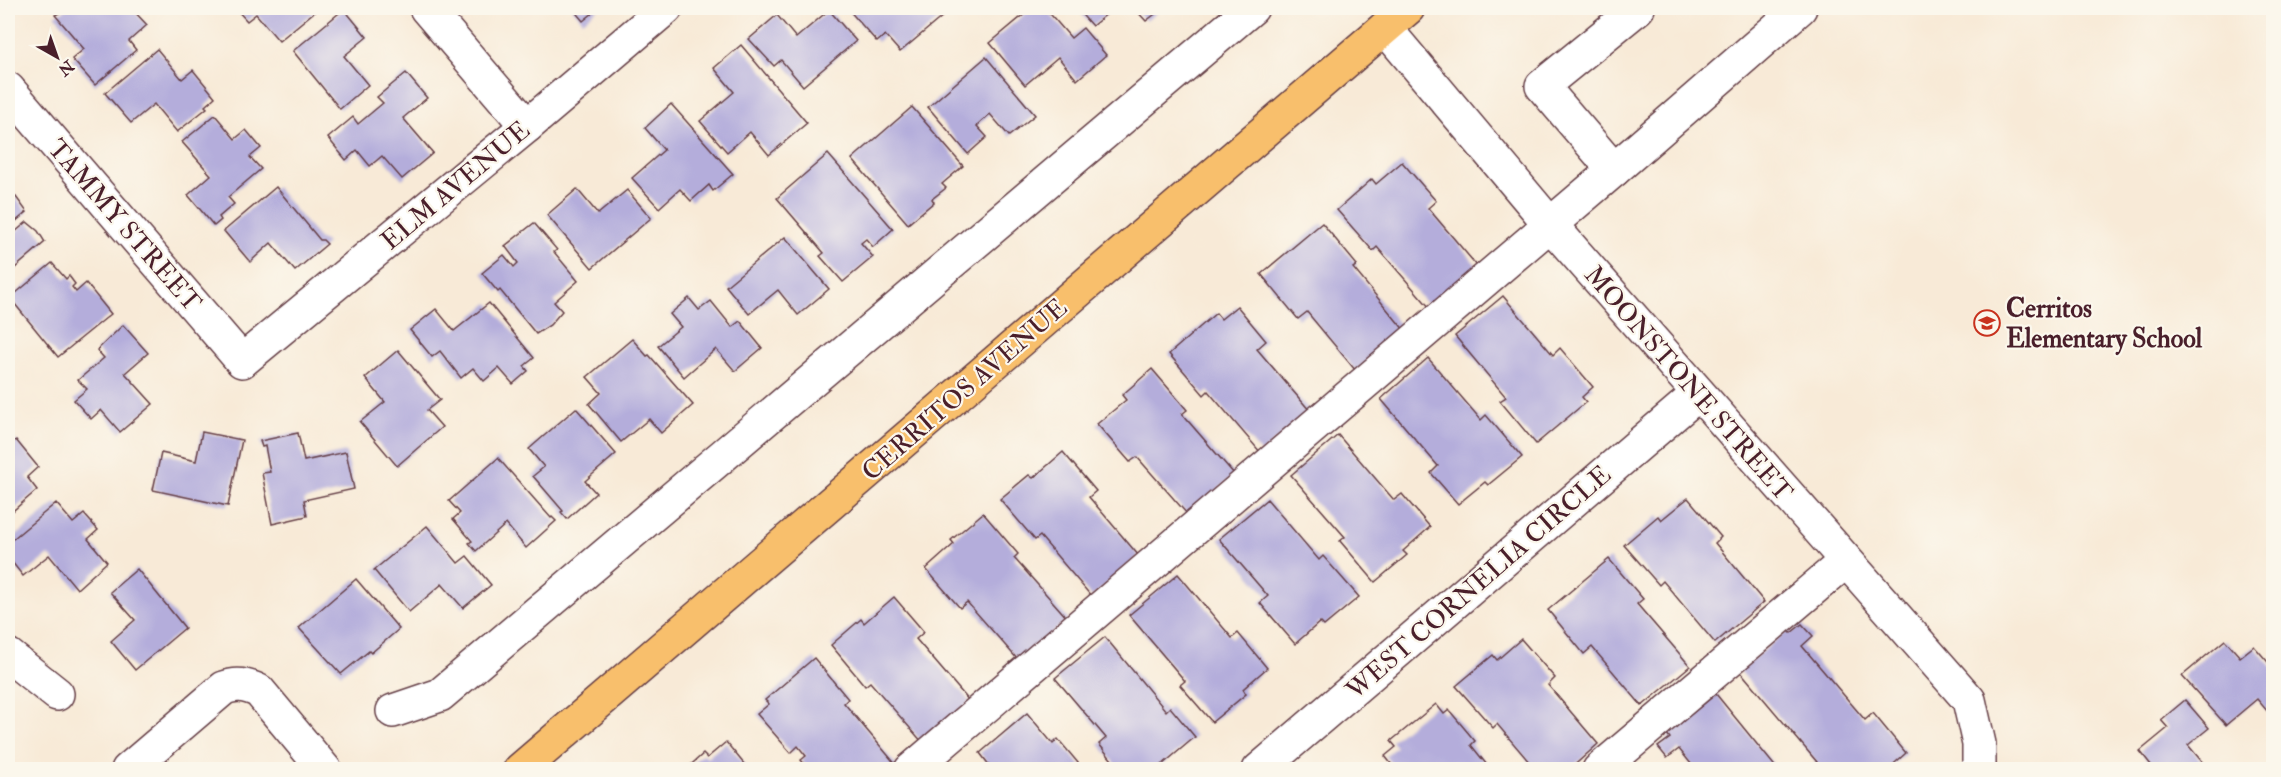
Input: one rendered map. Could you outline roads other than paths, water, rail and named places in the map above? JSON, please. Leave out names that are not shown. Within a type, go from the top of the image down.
[{"type":"main road","name":"CERRITOS AVENUE","points":[[520,770],[1396,18]]},
{"type":"street","points":[[426,8],[527,126]]},
{"type":"street","name":"ELM AVENUE","points":[[242,361],[666,8]]},
{"type":"street","points":[[393,711],[440,695],[1252,8]]},
{"type":"street","points":[[1614,170],[1542,86],[1638,8]]},
{"type":"street","points":[[911,770],[1549,223],[1614,170],[1800,8]]},
{"type":"street","name":"MOONSTONE STREET","points":[[1396,18],[1549,223],[1969,700],[1979,757]]},
{"type":"street","name":"TAMMY STREET","points":[[8,90],[242,361]]},
{"type":"street","name":"WEST CORNELIA CIRCLE","points":[[1259,770],[1698,394]]},
{"type":"street","points":[[1599,770],[1846,561]]},
{"type":"street","points":[[8,655],[57,694]]},
{"type":"street","points":[[128,770],[224,688],[236,684],[248,686],[259,692],[325,770]]},
{"type":"place","name":"Cerritos Elementary School","points":[[1987,323]]}]
